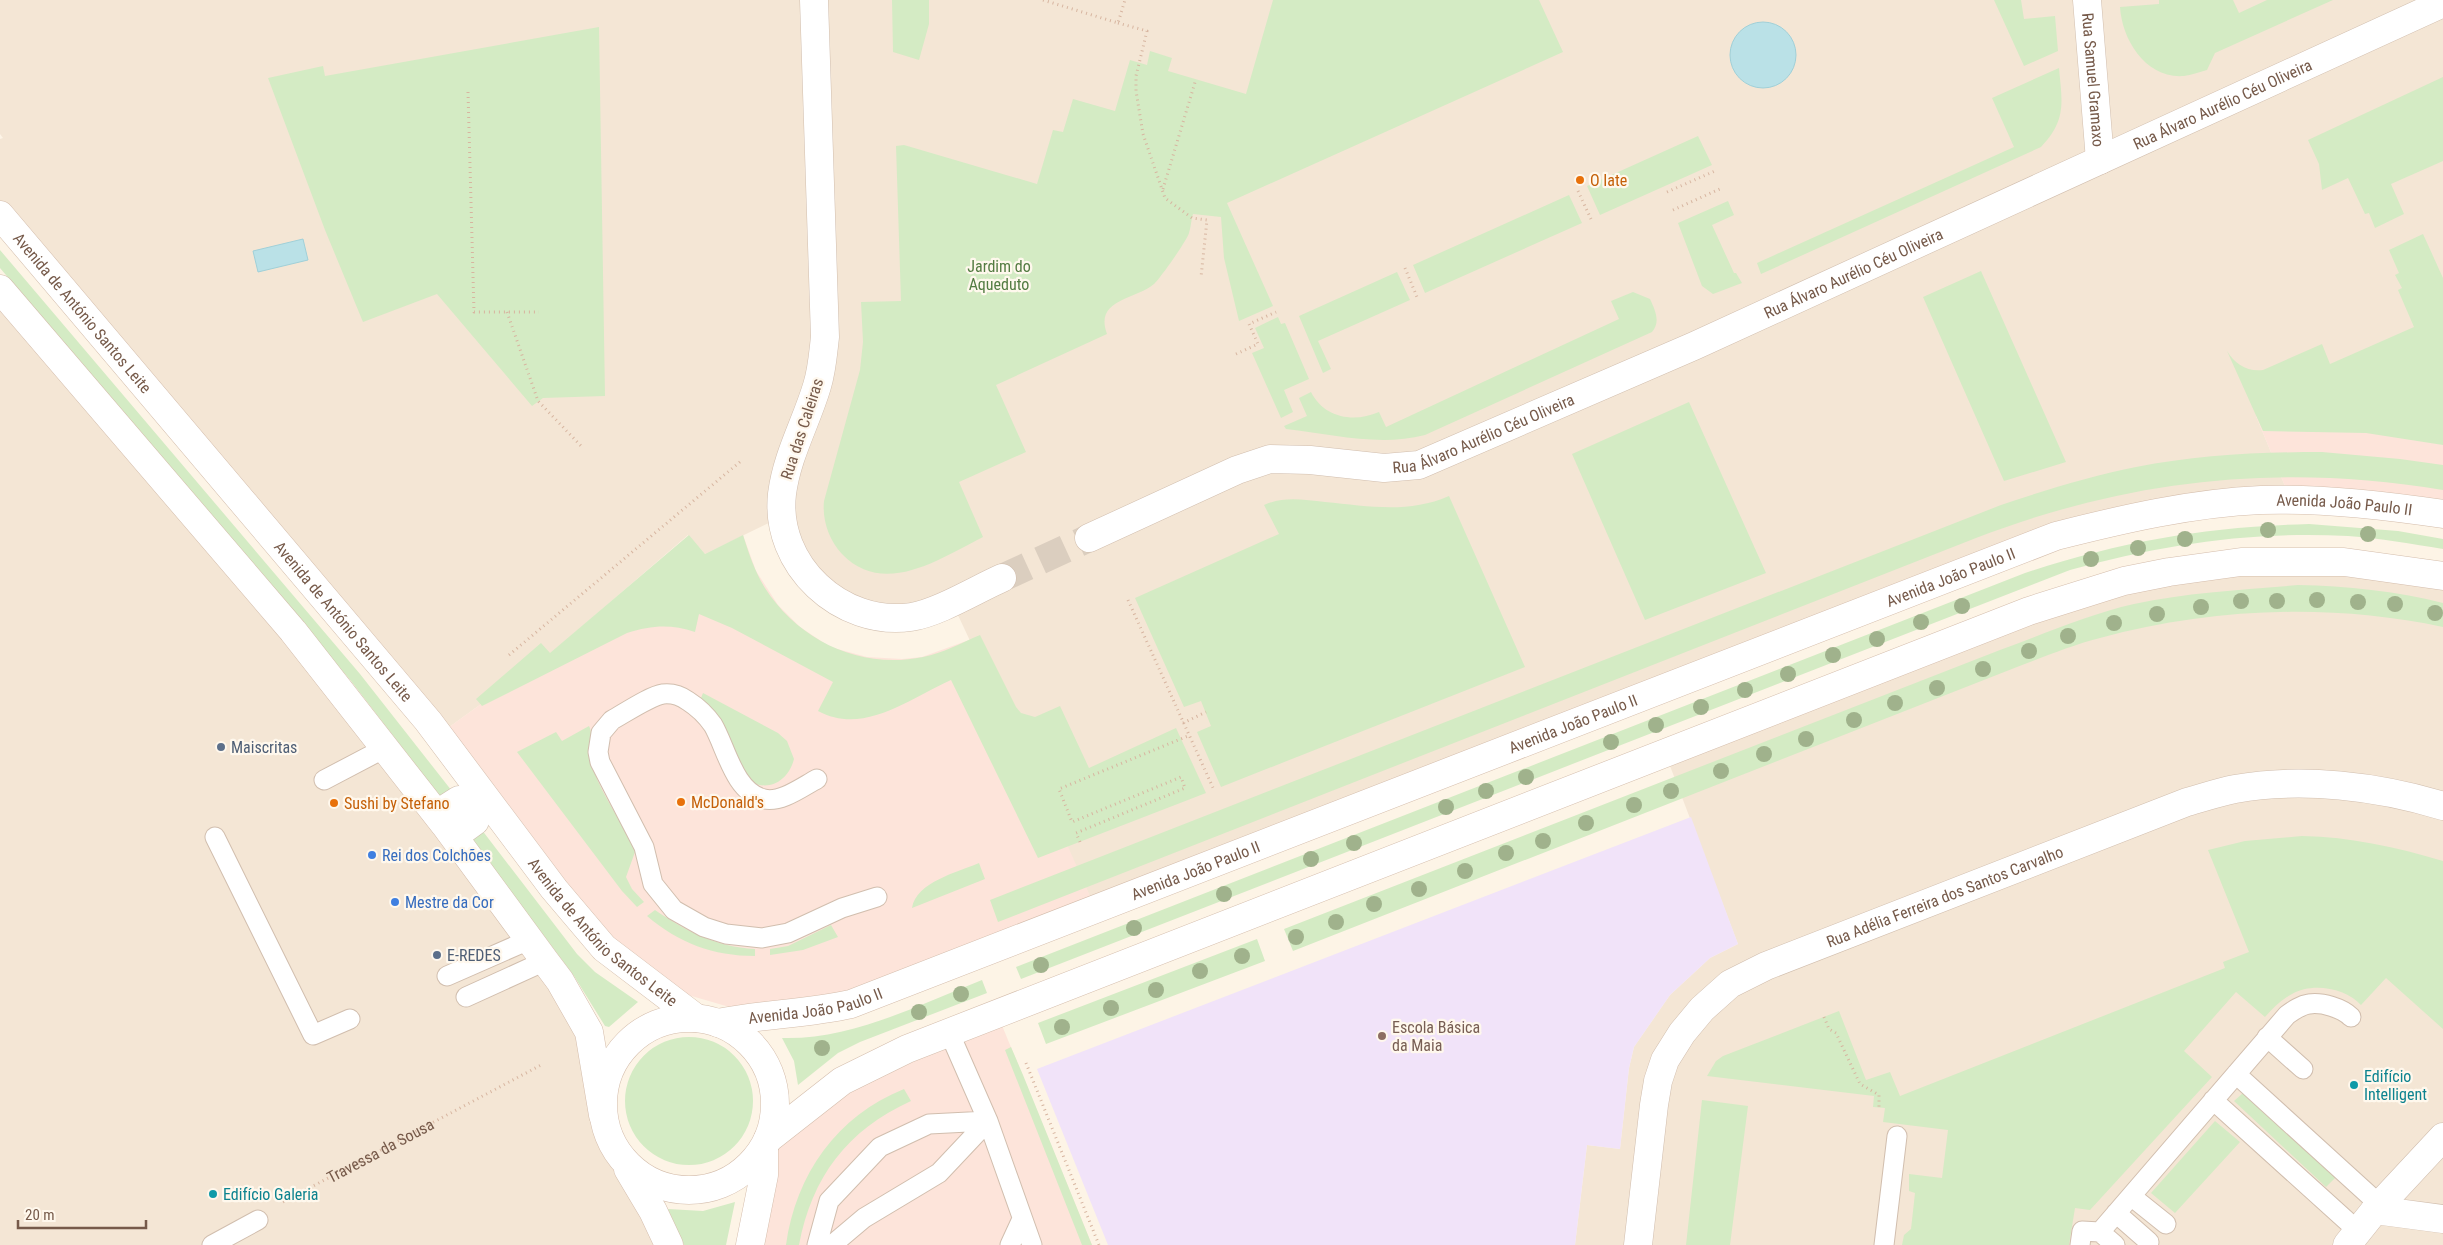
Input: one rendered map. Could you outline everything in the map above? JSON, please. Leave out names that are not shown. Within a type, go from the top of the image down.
[{"type":"main road","name":"Rua das Caleiras","points":[[814,0],[825,337],[817,388],[786,470],[782,507],[783,524],[790,548],[808,578],[828,597],[849,608],[878,617],[914,617],[1002,578]]},
{"type":"main road","name":"Rua Samuel Gramaxo","points":[[2087,0],[2100,160]]},
{"type":"main road","name":"Rua Álvaro Aurélio Céu Oliveira","points":[[1089,538],[1248,465],[1270,459],[1287,458],[1384,468],[1419,465],[1694,346],[2443,3]]},
{"type":"main road","name":"Avenida de António Santos Leite","points":[[0,216],[428,721],[554,889],[604,948],[707,1021]]},
{"type":"main road","points":[[0,288],[293,631],[445,825],[560,981],[589,1032],[603,1115],[612,1144],[653,1211],[669,1245]]},
{"type":"main road","name":"Avenida João Paulo II","points":[[707,1021],[825,1010],[851,1004],[2056,536],[2110,522],[2185,508],[2261,500],[2329,501],[2398,507],[2443,514]]},
{"type":"main road","points":[[622,1160],[636,1173],[658,1184],[682,1190],[699,1190],[731,1180],[746,1169],[766,1143],[842,1081],[907,1049],[1014,1009],[2029,612],[2124,581],[2169,572],[2241,562],[2344,562],[2443,576]]},
{"type":"main road","name":"Rua Adélia Ferreira dos Santos Carvalho","points":[[1638,1245],[1654,1104],[1658,1081],[1665,1060],[1682,1033],[1702,1009],[1730,984],[1766,966],[2187,802],[2235,790],[2276,785],[2325,785],[2377,791],[2443,806]]},
{"type":"main road","points":[[603,1115],[606,1080],[621,1050],[643,1031],[663,1022],[707,1021],[739,1034],[754,1048],[770,1077],[775,1094],[775,1108],[766,1143],[764,1175],[750,1245]]},
{"type":"main road","points":[[2353,1238],[2443,1137]]},
{"type":"main road","points":[[2378,1208],[2443,1219]]},
{"type":"lane","points":[[817,779],[787,795],[765,799],[757,796],[740,782],[713,725],[702,710],[682,697],[672,694],[662,694],[612,720],[601,733],[600,762],[644,847],[653,884],[674,910],[687,919],[704,928],[726,934],[762,938],[788,933],[842,908],[877,898]]},
{"type":"lane","points":[[324,780],[384,748]]},
{"type":"lane","points":[[215,837],[313,1035],[350,1019]]},
{"type":"lane","points":[[447,976],[537,950]]},
{"type":"lane","points":[[466,997],[537,950]]},
{"type":"lane","points":[[2100,1232],[2287,1014],[2310,1004],[2339,1010],[2350,1018]]},
{"type":"lane","points":[[949,1032],[988,1121],[1032,1245]]},
{"type":"lane","points":[[2267,1038],[2303,1069]]},
{"type":"lane","points":[[2236,1074],[2378,1208]]},
{"type":"lane","points":[[2213,1100],[2353,1238]]},
{"type":"lane","points":[[818,1245],[829,1201],[880,1147],[929,1124],[988,1121]]},
{"type":"lane","points":[[832,1245],[864,1218],[939,1173],[988,1121]]},
{"type":"lane","points":[[1884,1245],[1897,1136]]},
{"type":"lane","points":[[2131,1196],[2166,1224]]},
{"type":"lane","points":[[2116,1213],[2150,1242]]},
{"type":"lane","points":[[1010,1245],[1022,1219]]},
{"type":"lane","points":[[212,1245],[258,1220]]},
{"type":"lane","points":[[2080,1245],[2082,1231],[2100,1232],[2115,1245]]},
{"type":"path","points":[[1043,0],[1147,31],[1138,62],[1136,91],[1143,134],[1165,198],[1192,218],[1207,220],[1201,277]]},
{"type":"path","points":[[1118,23],[1125,0]]},
{"type":"path","points":[[1162,190],[1196,79]]},
{"type":"path","points":[[468,92],[474,312],[539,312]]},
{"type":"path","points":[[1667,192],[1715,171]]},
{"type":"path","points":[[1673,210],[1722,188]]},
{"type":"path","points":[[1578,191],[1591,219]]},
{"type":"path","points":[[1405,268],[1418,297]]},
{"type":"path","points":[[507,312],[538,401],[583,448]]},
{"type":"path","points":[[1236,354],[1258,344],[1249,324],[1276,312]]},
{"type":"path","points":[[510,655],[741,461]]},
{"type":"path","points":[[1128,600],[1182,723],[1214,790]]},
{"type":"path","points":[[1182,723],[1206,712]]},
{"type":"path","points":[[1080,842],[1076,833],[1185,788],[1181,777],[1072,822],[1059,789],[1188,736]]},
{"type":"path","points":[[1824,1017],[1829,1029],[1836,1033],[1860,1084],[1880,1095],[1879,1108]]},
{"type":"path","points":[[1026,1063],[1099,1245]]},
{"type":"path","name":"Travessa da Sousa","points":[[258,1220],[284,1201],[543,1064]]},
{"type":"shaded area","points":[[0,0],[2443,0],[2443,382],[2256,416],[2289,496],[2147,510],[1094,905],[949,596],[908,613],[837,597],[779,518],[705,554],[688,535],[550,654],[441,733],[0,207],[0,139],[3,138],[0,134]]},
{"type":"shaded area","points":[[0,298],[367,734],[584,1036],[601,1136],[618,1161],[664,1245],[0,1245]]},
{"type":"shaded area","points":[[2443,382],[2443,510],[2289,496],[2256,416]]},
{"type":"shaded area","points":[[689,535],[705,554],[743,535],[756,571],[778,605],[800,627],[830,647],[867,657],[902,659],[922,657],[969,640],[1057,822],[1094,905],[850,1001],[750,1013],[664,988],[606,945],[441,733],[550,654]]},
{"type":"shaded area","points":[[2326,569],[2443,583],[2443,1245],[1575,1245],[1587,1145],[1620,1149],[1629,1068],[1634,1047],[1670,995],[1710,958],[1738,944],[1667,758],[2006,627],[2155,581]]},
{"type":"shaded area","name":"Escola Básica da Maia","points":[[1691,817],[1738,944],[1710,958],[1670,995],[1634,1047],[1629,1068],[1620,1149],[1587,1145],[1575,1245],[1108,1245],[1037,1069]]},
{"type":"shaded area","points":[[999,1018],[1092,1245],[754,1245],[765,1184],[781,1137],[844,1084]]},
{"type":"green space","points":[[892,0],[929,0],[929,24],[919,60],[893,52]]},
{"type":"green space","name":"Jardim do Aqueduto","points":[[1273,0],[1539,0],[1563,52],[1227,203],[1273,306],[1239,321],[1224,258],[1221,217],[1193,214],[1187,237],[1157,281],[1146,289],[1111,307],[1106,314],[1107,334],[996,385],[1026,452],[959,482],[983,537],[949,555],[912,570],[876,573],[858,567],[842,554],[830,536],[825,522],[824,501],[860,370],[863,342],[861,302],[901,301],[896,146],[904,145],[1037,184],[1053,130],[1063,132],[1073,99],[1115,111],[1130,60],[1147,65],[1150,51],[1172,58],[1168,71],[1246,94]]},
{"type":"green space","points":[[1994,0],[2021,0],[2024,19],[2055,16],[2058,51],[2024,66]]},
{"type":"green space","points":[[2159,0],[2233,0],[2239,13],[2267,0],[2333,0],[2215,53],[2207,70],[2184,76],[2170,75],[2158,71],[2138,55],[2131,44],[2122,20],[2120,7],[2159,4]]},
{"type":"green space","points":[[599,27],[605,396],[543,398],[532,406],[437,294],[363,322],[325,230],[268,78],[323,66],[325,76]]},
{"type":"green space","points":[[2059,68],[2061,110],[2059,119],[2055,128],[2041,147],[1761,274],[1757,263],[2014,147],[1992,98]]},
{"type":"green space","points":[[2443,77],[2443,161],[2391,184],[2404,214],[2375,228],[2369,213],[2365,214],[2348,178],[2322,190],[2319,164],[2308,140]]},
{"type":"green space","points":[[1698,136],[1712,165],[1600,215],[1587,186]]},
{"type":"green space","points":[[1569,195],[1582,223],[1425,293],[1413,265]]},
{"type":"green space","points":[[1728,201],[1734,215],[1712,225],[1734,273],[1736,273],[1742,283],[1713,294],[1702,286],[1678,223]]},
{"type":"green space","points":[[2423,234],[2443,278],[2443,445],[2366,433],[2263,431],[2227,351],[2242,366],[2252,370],[2263,370],[2322,344],[2330,364],[2414,327],[2398,290],[2402,288],[2395,275],[2399,273],[2389,250]]},
{"type":"green space","points":[[0,250],[360,674],[459,800],[448,807],[351,681],[0,268]]},
{"type":"green space","points":[[1981,271],[2066,462],[2004,481],[1923,297]]},
{"type":"green space","points":[[1397,272],[1410,300],[1318,341],[1331,369],[1323,373],[1299,316]]},
{"type":"green space","points":[[1633,292],[1650,299],[1657,320],[1652,332],[1425,435],[1390,440],[1373,440],[1286,429],[1284,426],[1307,416],[1299,398],[1311,392],[1324,408],[1340,416],[1360,417],[1379,412],[1386,427],[1619,319],[1611,301]]},
{"type":"green space","points":[[1278,317],[1281,324],[1285,323],[1309,379],[1284,390],[1293,412],[1281,418],[1252,353],[1264,348],[1255,328]]},
{"type":"green space","points":[[1689,402],[1766,573],[1645,620],[1572,454]]},
{"type":"green space","points":[[2322,452],[2443,465],[2443,490],[2383,482],[2323,478],[2264,478],[2206,482],[2148,490],[2091,502],[2033,518],[1976,538],[998,922],[990,900],[2001,505],[2085,479],[2159,463],[2229,455]]},
{"type":"green space","points":[[1449,496],[1525,667],[1221,787],[1197,732],[1211,726],[1201,701],[1184,707],[1135,598],[1279,534],[1264,505],[1272,502],[1294,499],[1372,507],[1403,507],[1434,502]]},
{"type":"green space","points":[[2309,524],[2398,531],[2443,539],[2443,549],[2396,541],[2348,536],[2277,536],[2208,541],[2174,546],[2070,570],[1021,979],[1016,967],[2025,573],[2096,552],[2199,532]]},
{"type":"green space","points":[[689,535],[705,554],[743,535],[758,576],[779,607],[795,623],[814,637],[855,655],[877,659],[900,660],[923,657],[980,635],[1016,707],[1021,713],[1035,717],[1060,706],[1089,768],[1176,728],[1206,793],[1038,858],[951,680],[886,712],[852,719],[835,718],[818,711],[833,682],[732,628],[699,614],[695,632],[661,626],[627,633],[482,706],[476,699],[541,643],[550,653]]},
{"type":"green space","points":[[2298,585],[2371,590],[2443,603],[2443,627],[2357,614],[2271,612],[2185,620],[2100,638],[2017,667],[1293,951],[1284,929],[2083,619],[2117,608],[2154,600],[2216,592]]},
{"type":"green space","points":[[703,693],[778,733],[787,741],[794,759],[792,766],[783,778],[778,782],[765,785],[751,782],[701,698]]},
{"type":"green space","points":[[589,726],[591,734],[590,756],[594,772],[635,852],[626,877],[632,889],[644,902],[637,907],[622,891],[517,752],[556,732],[562,741]]},
{"type":"green space","points":[[475,821],[577,954],[595,972],[638,1002],[609,1027],[605,1026],[574,976],[464,829]]},
{"type":"green space","points":[[2302,836],[2338,838],[2373,844],[2443,861],[2443,1029],[2386,978],[2361,1005],[2347,994],[2338,991],[2309,988],[2288,996],[2277,1004],[2265,1017],[2236,992],[2184,1051],[2212,1077],[2090,1210],[2075,1208],[2069,1245],[1902,1245],[1904,1235],[1911,1229],[1915,1193],[1909,1191],[1909,1174],[1942,1178],[1948,1130],[1883,1122],[1885,1108],[1873,1107],[1874,1096],[1707,1076],[1716,1061],[1723,1056],[1839,1011],[1866,1080],[1890,1072],[1900,1096],[2225,968],[2223,962],[2249,952],[2208,850],[2245,841]]},
{"type":"green space","points":[[979,863],[985,879],[912,908],[915,899],[929,885],[950,874]]},
{"type":"green space","points":[[655,910],[678,925],[702,937],[727,945],[755,949],[755,956],[725,954],[684,941],[647,916]]},
{"type":"green space","points":[[831,925],[838,937],[803,950],[770,955],[770,949],[788,946]]},
{"type":"green space","points":[[1257,939],[1265,961],[1046,1044],[1038,1023]]},
{"type":"green space","points":[[982,980],[987,993],[860,1042],[838,1053],[798,1085],[794,1061],[782,1038],[808,1037],[859,1027],[909,1010]]},
{"type":"green space","points":[[689,1037],[713,1042],[725,1048],[734,1056],[742,1065],[748,1077],[753,1101],[748,1125],[742,1137],[734,1146],[725,1154],[713,1160],[689,1165],[665,1160],[653,1154],[644,1146],[636,1137],[630,1125],[625,1101],[630,1077],[636,1065],[644,1056],[653,1048],[665,1042]]},
{"type":"green space","points":[[1011,1047],[1092,1245],[1082,1245],[1005,1050]]},
{"type":"green space","points":[[904,1089],[911,1101],[868,1126],[836,1158],[823,1177],[813,1198],[799,1245],[786,1245],[791,1219],[799,1194],[824,1150],[859,1115],[880,1101]]},
{"type":"green space","points":[[2243,1093],[2336,1177],[2326,1187],[2234,1101]]},
{"type":"green space","points":[[1702,1100],[1748,1106],[1730,1245],[1686,1245]]},
{"type":"green space","points":[[2215,1121],[2240,1142],[2175,1213],[2151,1193]]},
{"type":"green space","points":[[735,1202],[726,1245],[684,1245],[668,1209],[703,1211]]},
{"type":"water","points":[[1763,22],[1776,25],[1786,32],[1793,42],[1796,55],[1793,68],[1786,78],[1776,85],[1763,88],[1750,85],[1740,78],[1733,68],[1730,55],[1733,42],[1740,32],[1750,25]]},
{"type":"water","points":[[303,239],[308,260],[258,272],[253,251]]},
{"type":"tunnel","points":[[1002,578],[1089,538]]},
{"type":"place","name":"O Iate","points":[[1580,180]]},
{"type":"place","name":"Maiscritas","points":[[221,747]]},
{"type":"place","name":"McDonald's","points":[[681,802]]},
{"type":"place","name":"Sushi by Stefano","points":[[334,803]]},
{"type":"place","name":"Rei dos Colchões","points":[[372,855]]},
{"type":"place","name":"Mestre da Cor","points":[[395,902]]},
{"type":"place","name":"E-REDES","points":[[437,955]]},
{"type":"place","name":"Escola Básica da Maia","points":[[1382,1036]]},
{"type":"place","name":"Edifício Intelligent","points":[[2354,1085]]},
{"type":"place","name":"Edifício Galeria","points":[[213,1194]]}]
